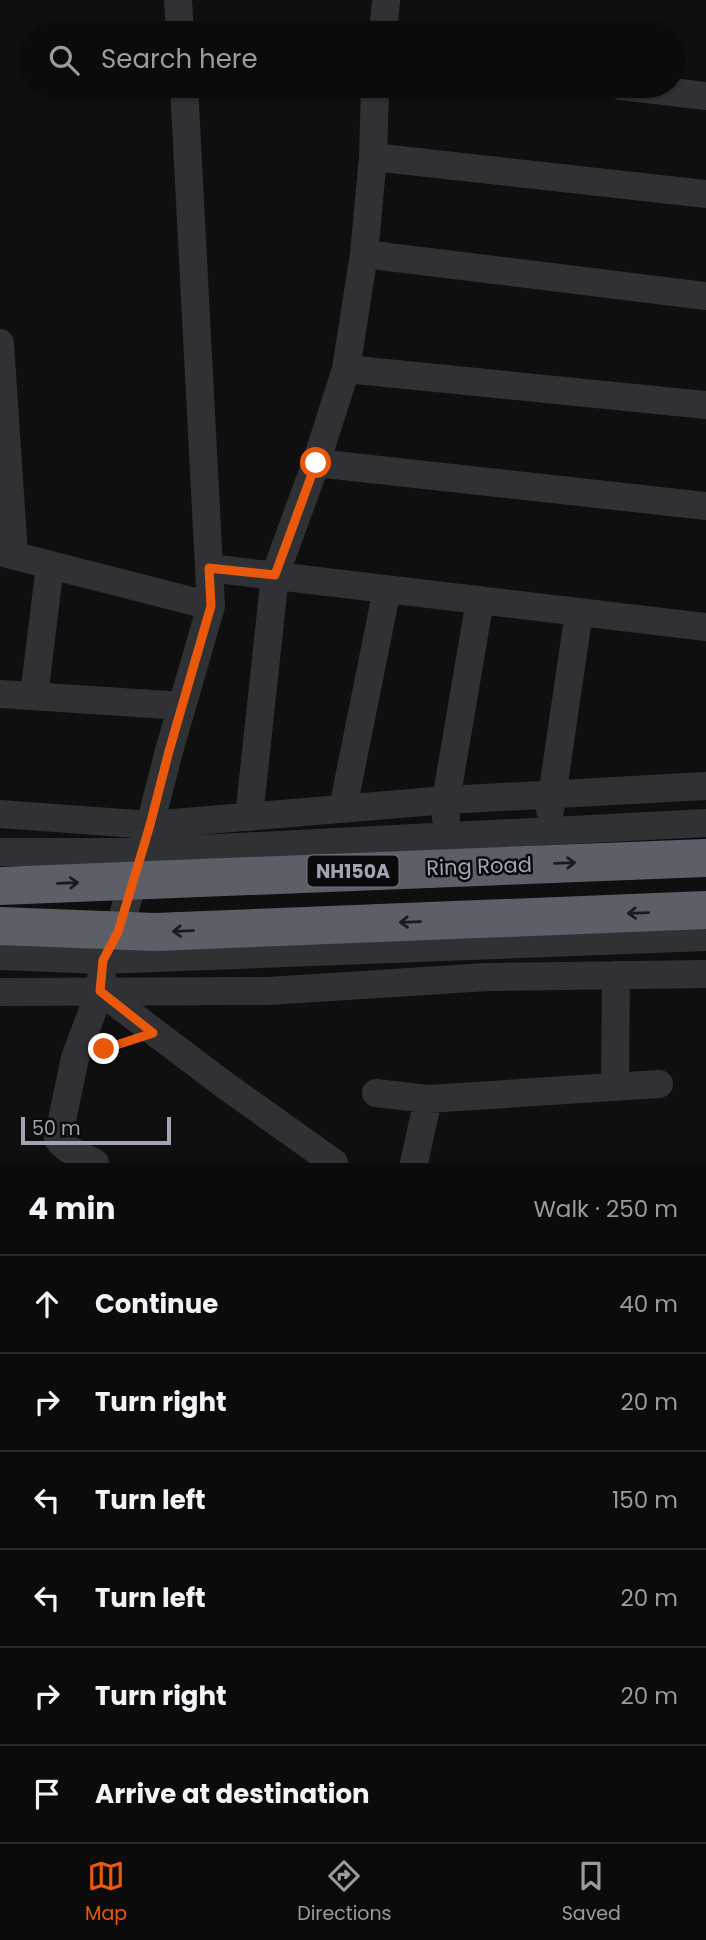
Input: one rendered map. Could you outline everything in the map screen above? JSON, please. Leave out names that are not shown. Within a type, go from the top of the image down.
[{"type":"highway","name":"Ring Road","points":[[0,886],[137,866],[706,858]]},
{"type":"highway","points":[[0,926],[110,946],[155,932],[706,910]]},
{"type":"street","points":[[178,0],[179,21]]},
{"type":"street","points":[[384,21],[386,1]]},
{"type":"street","points":[[685,94],[706,96]]},
{"type":"street","points":[[95,1163],[64,1148],[58,1139],[75,1058],[100,991],[110,946],[150,825],[211,606],[185,98]]},
{"type":"street","points":[[249,817],[275,575],[316,463],[346,369],[364,254],[373,156],[375,98]]},
{"type":"street","points":[[373,156],[706,194]]},
{"type":"street","points":[[364,254],[706,296]]},
{"type":"street","points":[[0,343],[7,554],[211,606]]},
{"type":"street","points":[[346,369],[706,405]]},
{"type":"street","points":[[316,463],[706,506]]},
{"type":"street","points":[[34,696],[50,565]]},
{"type":"street","points":[[209,568],[706,627]]},
{"type":"street","points":[[343,808],[387,589]]},
{"type":"street","points":[[447,835],[446,800],[480,600]]},
{"type":"street","points":[[547,830],[579,612]]},
{"type":"street","points":[[0,694],[182,706]]},
{"type":"street","points":[[0,814],[150,825],[446,800],[706,786]]},
{"type":"street","points":[[0,852],[137,866],[447,835],[706,822]]},
{"type":"street","points":[[0,957],[110,946],[706,937]]},
{"type":"street","points":[[0,992],[268,991],[487,978],[706,974]]},
{"type":"street","points":[[614,1087],[616,975]]},
{"type":"street","points":[[100,991],[153,1033],[334,1163]]},
{"type":"street","points":[[376,1093],[428,1099],[659,1084]]},
{"type":"street","points":[[414,1163],[428,1099]]},
{"type":"path","points":[[100,1062],[104,1049],[153,1033]]},
{"type":"route","points":[[104,1049],[153,1033],[100,991],[103,960],[118,932],[134,880],[211,606],[209,568],[275,575],[316,463]]}]
